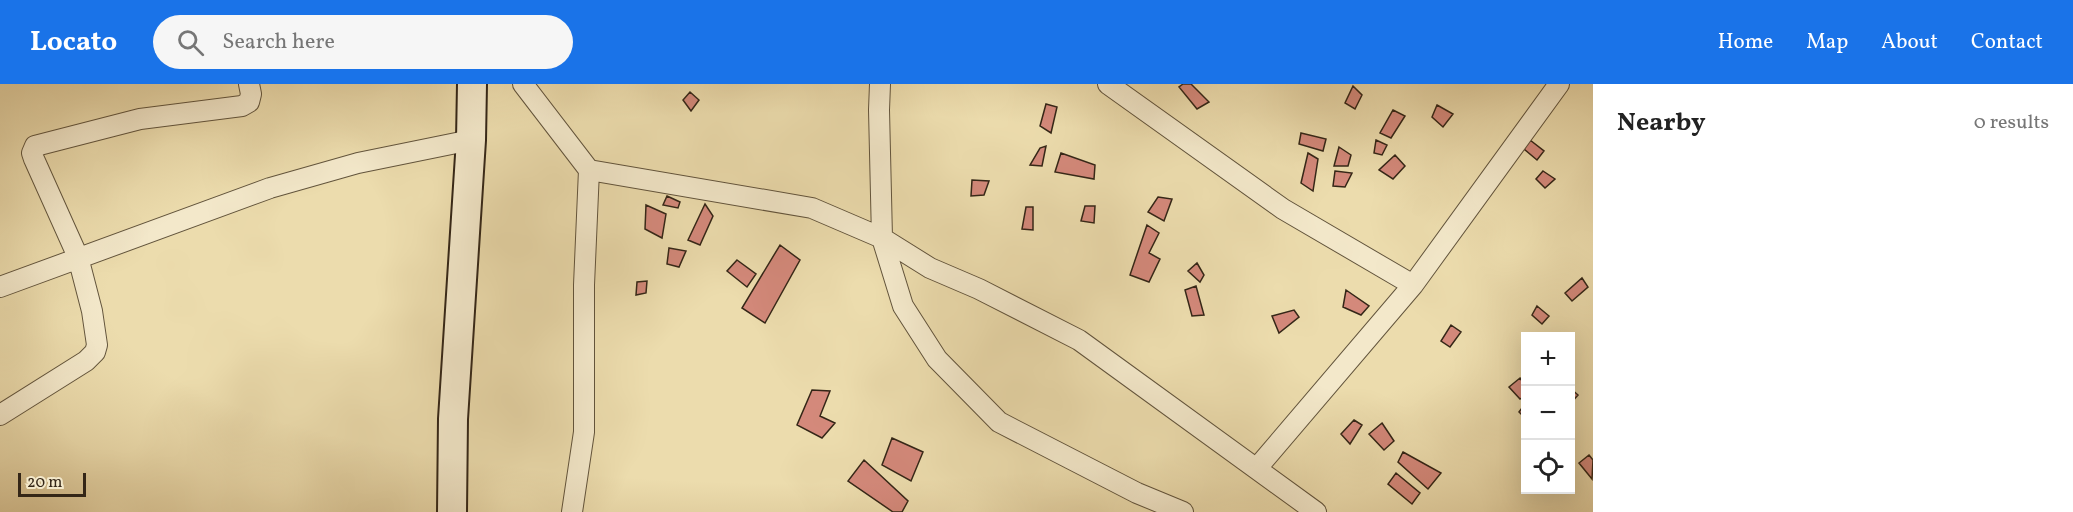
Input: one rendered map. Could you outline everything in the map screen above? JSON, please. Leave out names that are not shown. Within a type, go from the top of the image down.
[{"type":"street","points":[[0,415],[87,361],[95,352],[97,345],[92,310],[78,257],[34,159],[32,153],[35,146],[140,119],[242,106],[249,102],[251,94],[249,84]]},
{"type":"street","points":[[452,512],[453,419],[471,140],[472,84]]},
{"type":"street","points":[[523,84],[589,170],[584,285],[584,432],[572,512]]},
{"type":"street","points":[[880,84],[882,238],[903,306],[937,359],[999,422],[1137,493],[1183,512]]},
{"type":"street","points":[[1257,468],[1413,285],[1559,84]]},
{"type":"street","points":[[1118,86],[1283,209],[1413,285]]},
{"type":"street","points":[[0,287],[270,188],[358,163],[471,140]]},
{"type":"street","points":[[589,170],[812,208],[882,238],[930,268],[979,289],[1079,340],[1316,512]]},
{"type":"building","points":[[1183,84],[1191,84],[1209,102],[1197,109],[1179,87]]},
{"type":"building","points":[[1353,86],[1362,95],[1355,109],[1345,103]]},
{"type":"building","points":[[690,92],[699,100],[691,111],[683,100]]},
{"type":"building","points":[[1046,104],[1057,107],[1051,133],[1040,126]]},
{"type":"building","points":[[1437,105],[1453,114],[1443,127],[1432,117]]},
{"type":"building","points":[[1393,110],[1405,116],[1391,138],[1380,133]]},
{"type":"building","points":[[1301,133],[1326,139],[1323,151],[1299,144]]},
{"type":"building","points":[[1376,140],[1387,145],[1382,155],[1374,153]]},
{"type":"building","points":[[1530,140],[1544,151],[1537,160],[1524,149]]},
{"type":"building","points":[[1046,146],[1042,166],[1030,165],[1040,148]]},
{"type":"building","points":[[1339,147],[1351,155],[1348,166],[1334,166]]},
{"type":"building","points":[[1061,153],[1095,165],[1094,179],[1055,172]]},
{"type":"building","points":[[1308,153],[1318,159],[1313,191],[1301,183]]},
{"type":"building","points":[[1395,155],[1405,166],[1393,179],[1379,170]]},
{"type":"building","points":[[1335,171],[1352,173],[1345,187],[1333,186]]},
{"type":"building","points":[[1543,171],[1555,179],[1545,188],[1536,179]]},
{"type":"building","points":[[972,180],[989,181],[984,195],[971,196]]},
{"type":"building","points":[[667,196],[680,202],[678,208],[663,205]]},
{"type":"building","points":[[1158,197],[1172,199],[1164,221],[1148,212]]},
{"type":"building","points":[[705,204],[713,216],[700,245],[688,240]]},
{"type":"building","points":[[646,205],[666,214],[662,238],[645,229]]},
{"type":"building","points":[[1085,206],[1095,206],[1094,223],[1081,221]]},
{"type":"building","points":[[1026,207],[1033,207],[1033,230],[1022,229]]},
{"type":"building","points":[[1147,225],[1159,233],[1149,253],[1160,259],[1149,282],[1130,275]]},
{"type":"building","points":[[780,245],[800,260],[765,323],[742,308]]},
{"type":"building","points":[[669,248],[686,251],[679,267],[667,264]]},
{"type":"building","points":[[737,260],[756,274],[747,287],[727,271]]},
{"type":"building","points":[[1197,263],[1204,275],[1200,282],[1188,271]]},
{"type":"building","points":[[1582,278],[1588,287],[1572,301],[1565,293]]},
{"type":"building","points":[[647,281],[646,293],[636,295],[637,282]]},
{"type":"building","points":[[1196,286],[1204,315],[1192,316],[1185,290]]},
{"type":"building","points":[[1346,290],[1369,306],[1361,315],[1343,307]]},
{"type":"building","points":[[1537,306],[1549,316],[1542,324],[1532,315]]},
{"type":"building","points":[[1294,310],[1299,317],[1279,333],[1272,316]]},
{"type":"building","points":[[1451,325],[1461,332],[1450,347],[1441,341]]},
{"type":"building","points":[[1520,378],[1521,398],[1520,399],[1509,387]]},
{"type":"building","points":[[812,390],[830,391],[820,416],[835,423],[822,438],[797,425]]},
{"type":"building","points":[[1354,420],[1362,425],[1350,444],[1341,434]]},
{"type":"building","points":[[1382,423],[1394,441],[1384,450],[1369,434]]},
{"type":"building","points":[[892,438],[923,452],[911,481],[882,465]]},
{"type":"building","points":[[1403,452],[1441,473],[1428,489],[1398,462]]},
{"type":"building","points":[[1589,455],[1593,460],[1592,479],[1579,463]]},
{"type":"building","points":[[864,460],[908,501],[902,512],[893,512],[848,481]]},
{"type":"building","points":[[1396,473],[1420,493],[1412,504],[1388,484]]}]
